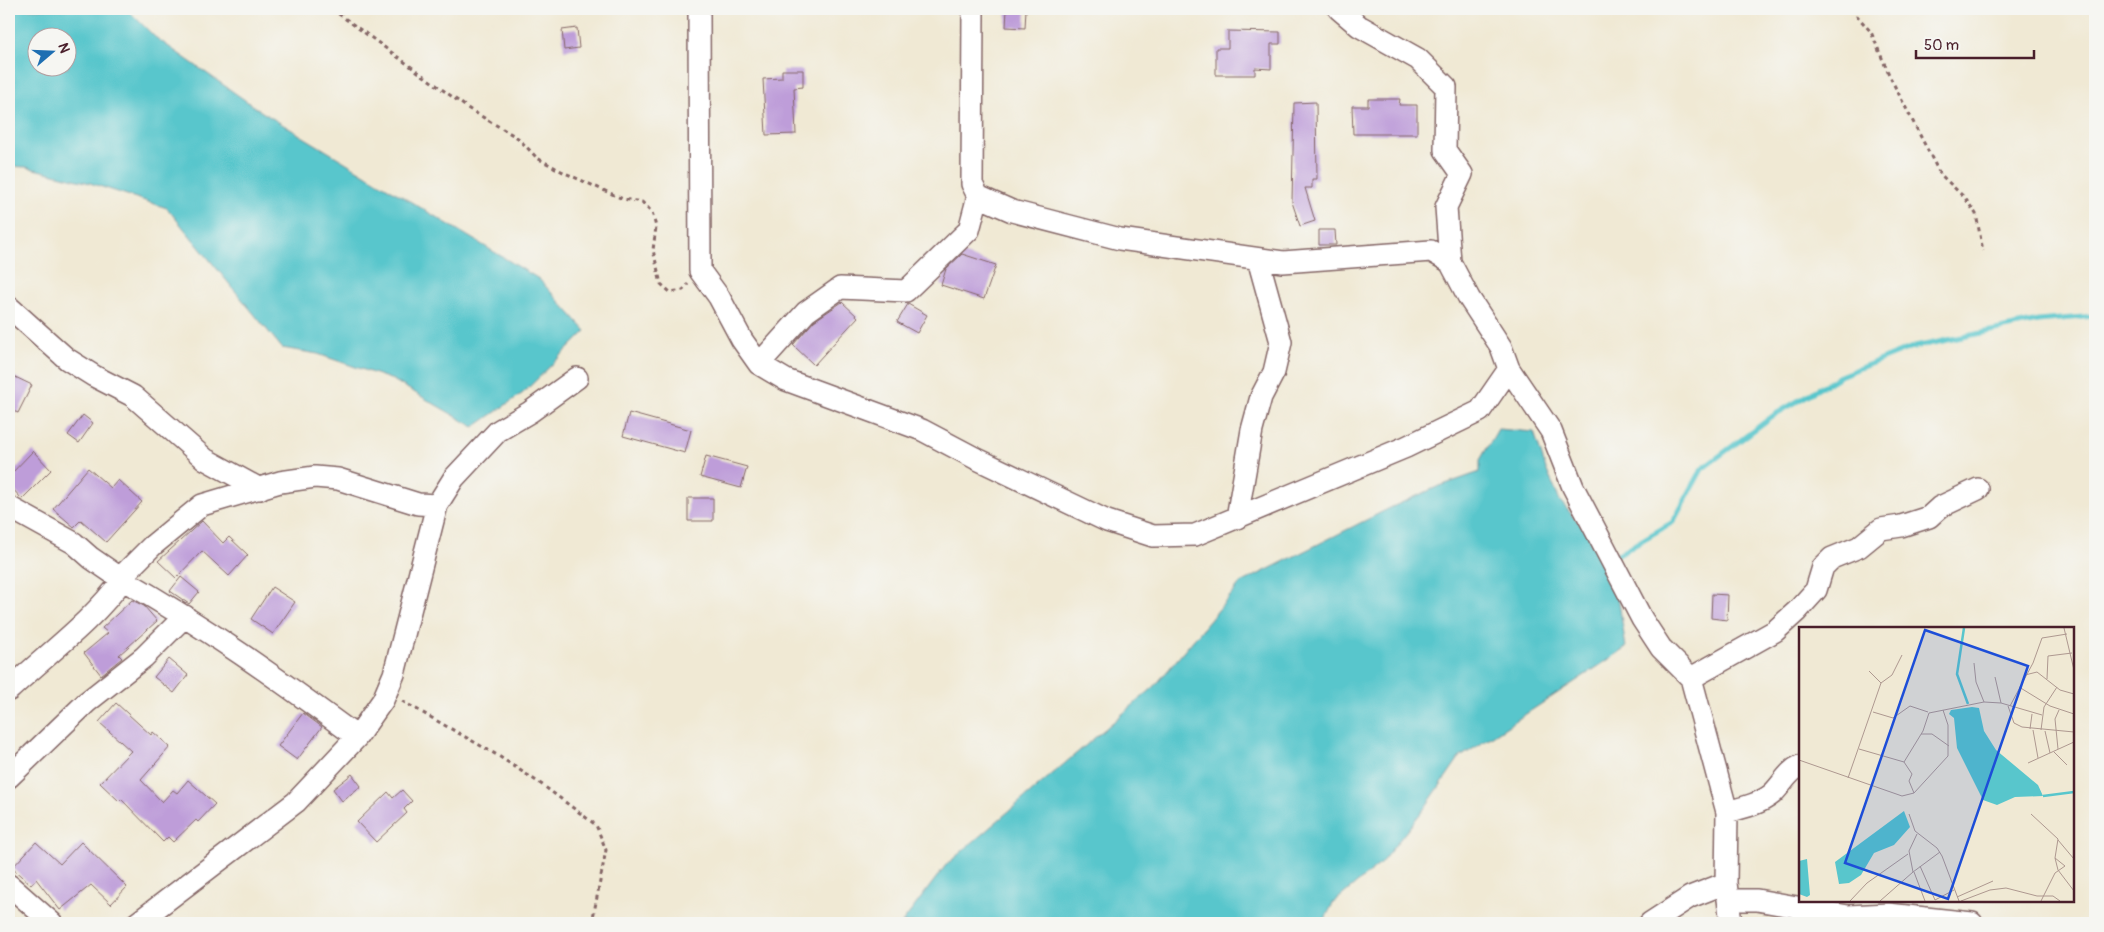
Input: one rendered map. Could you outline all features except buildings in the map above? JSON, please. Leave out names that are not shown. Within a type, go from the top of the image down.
[{"type":"street","points":[[699,9],[700,271],[719,297],[742,340],[759,364],[786,380],[922,430],[975,458],[1116,524],[1153,536],[1196,535],[1406,447],[1480,411],[1509,369]]},
{"type":"street","points":[[973,9],[972,184],[978,196],[1012,211],[1120,239],[1283,262],[1431,251],[1450,262]]},
{"type":"street","points":[[1339,9],[1359,26],[1418,59],[1446,86],[1445,150],[1462,174],[1446,207],[1450,262],[1469,298],[1501,346],[1509,369],[1551,431],[1573,487],[1642,619],[1661,648],[1692,678],[1728,812],[1727,892],[1731,923]]},
{"type":"street","points":[[759,364],[806,312],[840,288],[906,291],[969,230],[978,196]]},
{"type":"street","points":[[1237,518],[1252,430],[1261,397],[1274,372],[1281,342],[1258,258]]},
{"type":"street","points":[[9,308],[67,359],[94,376],[133,396],[205,459],[260,489]]},
{"type":"street","points":[[137,923],[296,802],[357,737],[383,700],[387,691],[407,628],[437,506],[454,478],[498,431],[577,378]]},
{"type":"street","points":[[9,690],[57,646],[90,620],[121,579],[152,546],[202,505],[298,478],[338,479],[397,499],[437,506]]},
{"type":"street","points":[[1692,678],[1775,631],[1816,590],[1823,567],[1832,558],[1860,546],[1881,529],[1901,526],[1929,517],[1940,507],[1978,489]]},
{"type":"street","points":[[9,507],[74,543],[91,558],[121,579],[185,616],[276,677],[357,737]]},
{"type":"street","points":[[9,777],[87,702],[144,657],[185,616]]},
{"type":"street","points":[[1728,812],[1751,806],[1771,795],[1794,768],[1799,766]]},
{"type":"street","points":[[9,884],[52,923]]},
{"type":"street","points":[[1650,923],[1690,897],[1727,892],[1756,900],[1848,916],[1972,923]]},
{"type":"path","points":[[332,9],[470,109],[518,138],[538,158],[565,173],[623,199],[642,202],[652,212],[656,227],[653,250],[661,284],[670,292],[683,290],[700,271]]},
{"type":"path","points":[[1851,9],[1871,32],[1890,77],[1940,174],[1965,198],[1976,214],[1983,251]]},
{"type":"path","points":[[387,691],[412,708],[497,755],[541,784],[596,825],[606,850],[592,923]]},
{"type":"water","points":[[9,9],[127,9],[155,37],[262,112],[539,279],[586,331],[523,393],[474,427],[393,380],[318,354],[282,348],[167,208],[90,183],[26,167],[9,166]]},
{"type":"water","points":[[1498,429],[1534,432],[1546,469],[1560,501],[1590,535],[1617,589],[1626,648],[1459,758],[1424,809],[1380,864],[1333,903],[1323,923],[902,923],[946,865],[1154,687],[1241,583],[1392,507],[1437,487],[1480,472],[1480,460]]},
{"type":"waterway","points":[[1615,556],[1673,522],[1702,469],[1774,415],[1840,376],[1910,348],[2038,321],[2095,316]]}]
